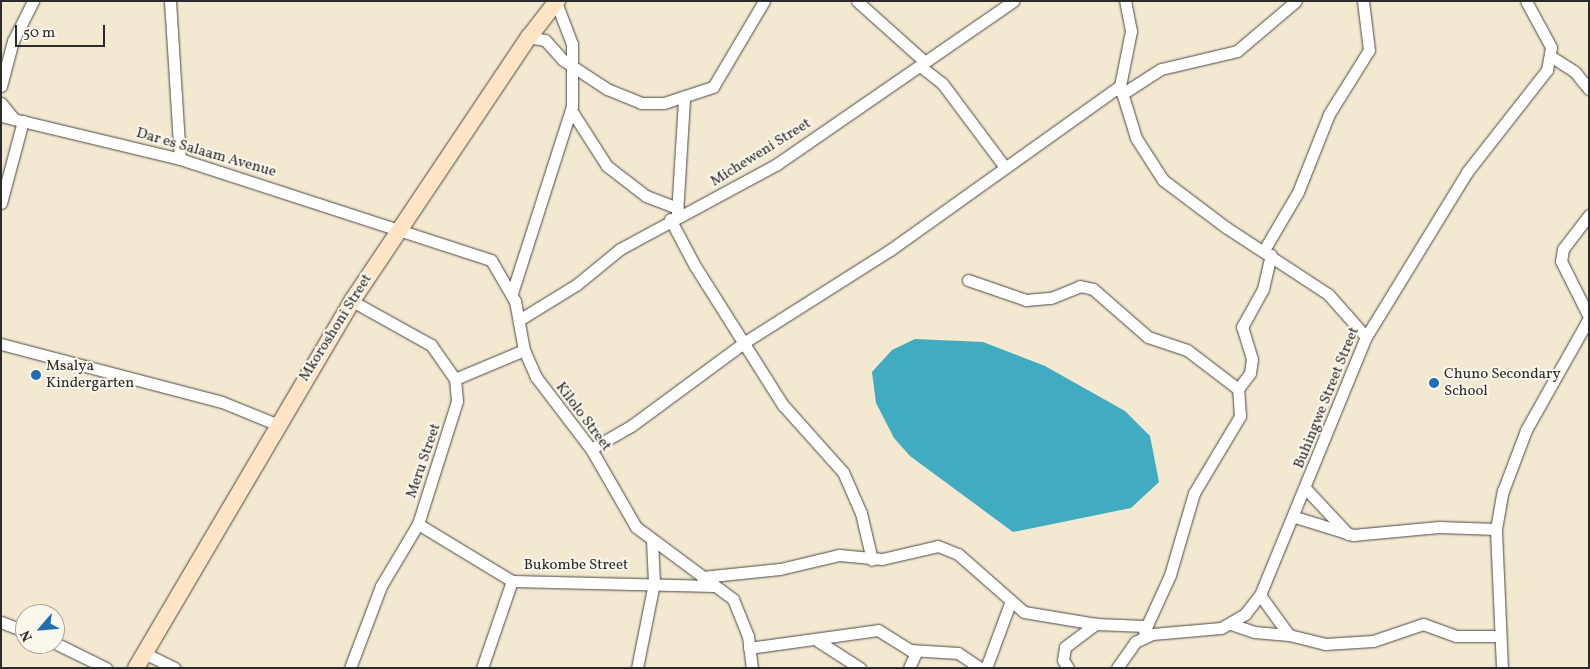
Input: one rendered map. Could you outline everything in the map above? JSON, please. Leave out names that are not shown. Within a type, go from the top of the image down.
[{"type":"street","points":[[1,86],[13,41],[33,1]]},
{"type":"street","points":[[170,1],[180,159]]},
{"type":"street","points":[[528,36],[545,40],[573,66],[607,89],[641,103],[684,99],[713,87],[764,1]]},
{"type":"street","points":[[857,1],[942,83],[1004,166]]},
{"type":"street","name":"Micheweni Street","points":[[520,320],[675,214],[722,196],[777,164],[1013,1]]},
{"type":"street","points":[[1125,1],[1131,31],[1121,90],[1136,138],[1163,180],[1227,228],[1267,252],[1328,294],[1366,338]]},
{"type":"street","points":[[590,449],[659,407],[745,342],[890,250],[1004,166],[1121,90],[1161,69],[1237,51],[1296,1]]},
{"type":"street","points":[[1144,639],[1145,626],[1170,575],[1194,493],[1240,416],[1238,389],[1250,373],[1252,359],[1242,326],[1263,289],[1267,252],[1298,192],[1329,114],[1369,50],[1363,1]]},
{"type":"street","points":[[1526,1],[1546,35],[1552,57],[1575,72],[1589,90]]},
{"type":"street","points":[[512,293],[571,110],[573,66],[570,31],[557,2]]},
{"type":"street","name":"Mkoroshoni Street","points":[[136,668],[276,424],[352,301],[528,36],[557,2]]},
{"type":"street","name":"Buhingwe Street Street","points":[[1231,624],[1260,596],[1295,517],[1366,338],[1445,204],[1552,57]]},
{"type":"street","points":[[675,214],[684,99]]},
{"type":"street","points":[[1,103],[18,120],[1,203]]},
{"type":"street","points":[[571,110],[607,166],[646,196],[675,214],[745,342],[788,413],[843,472],[861,513],[872,560]]},
{"type":"street","name":"Dar es Salaam Avenue","points":[[1,116],[180,159],[401,228]]},
{"type":"street","points":[[1502,668],[1496,529],[1508,474],[1526,430],[1589,317],[1561,261],[1563,249],[1589,215]]},
{"type":"street","name":"Kilolo Street","points":[[401,228],[483,255],[497,267],[512,293],[520,320],[524,350],[548,396],[590,449],[632,520],[652,541],[702,577],[720,587],[741,613],[750,648],[752,668]]},
{"type":"street","points":[[968,280],[1026,300],[1051,298],[1080,286],[1093,289],[1148,337],[1187,350],[1238,389]]},
{"type":"street","points":[[352,301],[431,345],[455,379],[524,350]]},
{"type":"street","points":[[1,344],[222,402],[276,424]]},
{"type":"street","name":"Meru Street","points":[[350,668],[381,586],[418,524],[455,414],[455,379]]},
{"type":"street","points":[[1306,489],[1348,534]]},
{"type":"street","points":[[1295,517],[1348,534],[1380,536],[1439,527],[1496,529]]},
{"type":"street","name":"Bukombe Street","points":[[418,524],[512,580],[654,583],[720,587]]},
{"type":"street","points":[[636,668],[654,583],[652,541]]},
{"type":"street","points":[[702,577],[780,569],[839,555],[872,560],[928,546],[948,548],[1010,603],[1033,615],[1096,624],[1145,626]]},
{"type":"street","points":[[482,668],[512,580]]},
{"type":"street","points":[[1260,596],[1289,636]]},
{"type":"street","points":[[986,668],[1010,603]]},
{"type":"street","points":[[1,622],[15,627]]},
{"type":"street","points":[[1068,668],[1063,660],[1065,647],[1096,624]]},
{"type":"street","points":[[1117,668],[1122,655],[1152,634],[1231,624],[1254,632],[1349,643],[1386,638],[1423,624],[1456,636],[1500,636]]},
{"type":"street","points":[[750,648],[818,641],[878,630],[916,652],[958,653],[980,668]]},
{"type":"street","points":[[818,641],[860,668]]},
{"type":"street","points":[[65,648],[106,668]]},
{"type":"street","points":[[909,668],[916,652]]},
{"type":"street","points":[[144,653],[175,668]]},
{"type":"water","points":[[915,339],[983,342],[1045,366],[1125,411],[1150,436],[1159,482],[1131,508],[1013,532],[910,456],[894,438],[876,403],[872,372],[892,350]]},
{"type":"place","name":"Msalya Kindergarten","points":[[36,375]]},
{"type":"place","name":"Chuno Secondary School","points":[[1434,383]]}]
